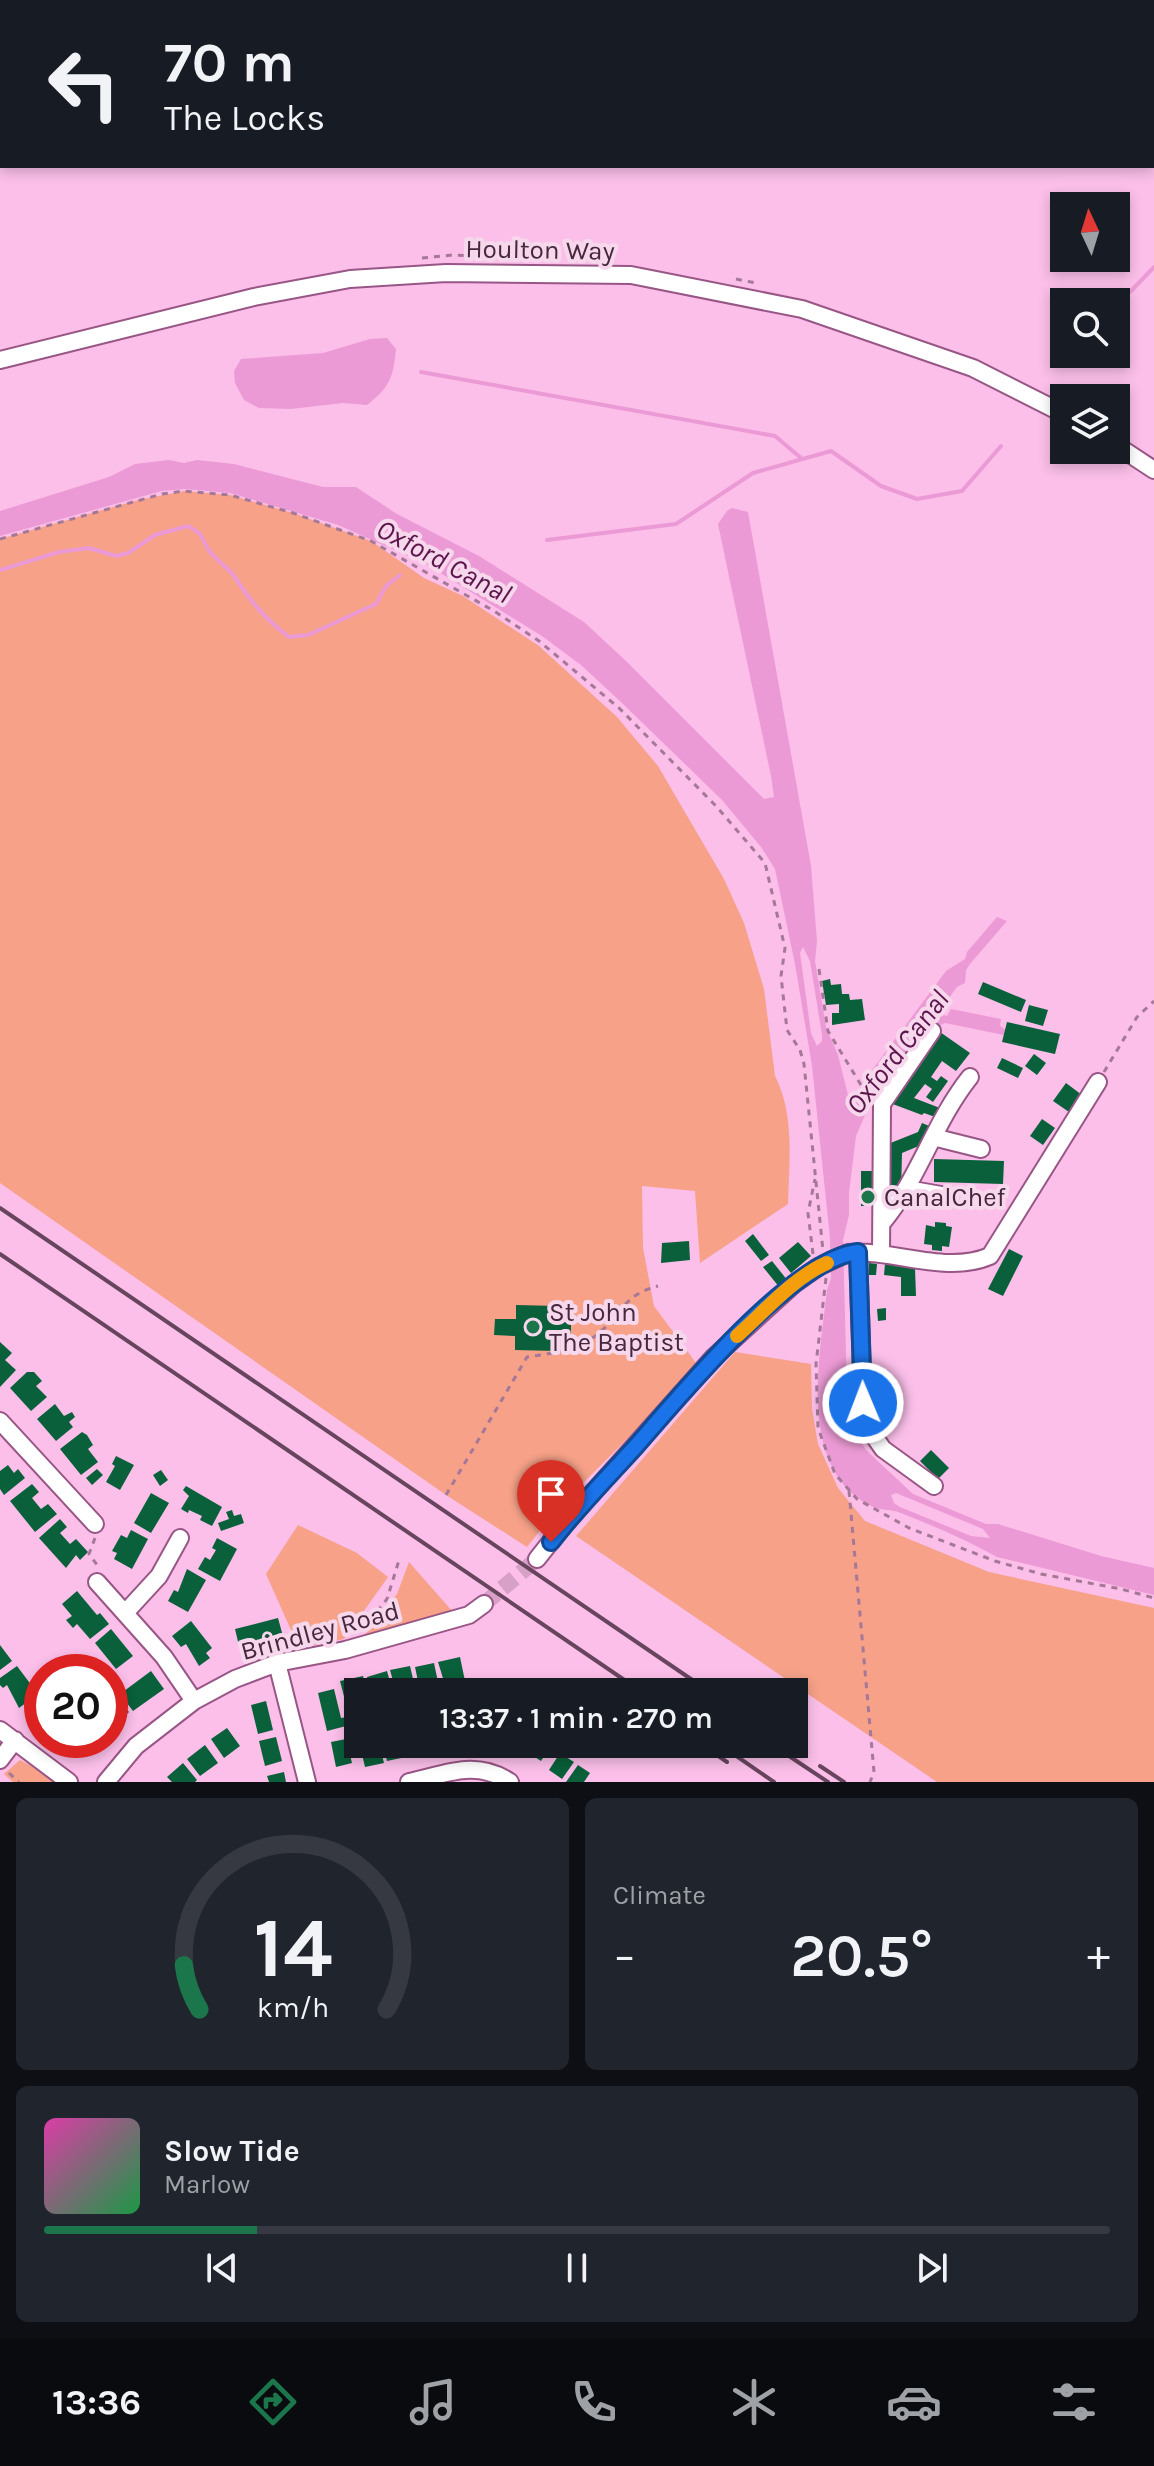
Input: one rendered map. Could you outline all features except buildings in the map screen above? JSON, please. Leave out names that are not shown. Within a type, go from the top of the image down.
[{"type":"street","name":"Houlton Way","points":[[0,360],[254,297],[350,279],[446,273],[631,275],[802,309],[973,368],[1050,407]]},
{"type":"street","points":[[1130,454],[1154,470]]},
{"type":"street","points":[[881,1254],[882,1104],[932,1031]]},
{"type":"street","points":[[882,1223],[907,1189],[951,1100],[970,1077]]},
{"type":"street","points":[[537,1559],[713,1358],[820,1268],[853,1253],[958,1264],[974,1263],[990,1256],[1098,1082]]},
{"type":"street","points":[[933,1137],[981,1149]]},
{"type":"street","points":[[907,1189],[941,1195]]},
{"type":"street","points":[[853,1253],[863,1403],[869,1429],[883,1449],[934,1486]]},
{"type":"street","points":[[0,1421],[95,1524]]},
{"type":"street","points":[[125,1613],[159,1576],[180,1538]]},
{"type":"street","points":[[97,1582],[164,1657],[194,1701]]},
{"type":"street","name":"Brindley Road","points":[[106,1782],[136,1746],[194,1701],[235,1679],[277,1663],[345,1650],[469,1615],[484,1604]]},
{"type":"street","points":[[277,1663],[307,1782]]},
{"type":"street","points":[[0,1730],[69,1782]]},
{"type":"street","points":[[0,1763],[15,1740]]},
{"type":"street","points":[[409,1782],[476,1768],[498,1774],[510,1782]]},
{"type":"path","points":[[409,259],[453,255],[512,257]]},
{"type":"path","points":[[735,279],[764,285]]},
{"type":"path","points":[[0,539],[162,494],[184,491],[230,495],[293,513],[371,541],[472,598],[539,641],[619,708],[735,826],[765,863],[785,948],[781,976],[787,1030],[800,1050],[804,1064],[814,1146],[822,1245],[816,1364],[818,1428],[835,1474],[864,1504],[909,1528],[967,1552],[1017,1568],[1154,1598]]},
{"type":"path","points":[[819,969],[828,1031],[861,1085]]},
{"type":"path","points":[[1098,1082],[1137,1017],[1154,1001]]},
{"type":"path","points":[[815,1179],[808,1213],[811,1241],[820,1268]]},
{"type":"path","points":[[811,1241],[822,1245]]},
{"type":"path","points":[[446,1495],[527,1357],[574,1350],[599,1334],[637,1292],[658,1286]]},
{"type":"path","points":[[849,1491],[874,1772],[870,1782]]},
{"type":"path","points":[[95,1524],[95,1542],[89,1554],[99,1568],[97,1582]]},
{"type":"path","points":[[345,1650],[387,1599],[400,1557]]},
{"type":"path","points":[[0,1763],[19,1782]]},
{"type":"shaded area","points":[[184,491],[230,495],[293,513],[371,541],[424,578],[463,596],[539,646],[617,717],[658,766],[724,879],[744,923],[764,989],[775,1076],[786,1106],[790,1156],[788,1204],[700,1263],[695,1191],[642,1186],[643,1248],[654,1306],[699,1367],[559,1507],[527,1547],[446,1495],[0,1183],[0,539],[138,500]]},
{"type":"shaded area","points":[[735,1352],[811,1364],[812,1409],[818,1444],[838,1488],[865,1521],[989,1572],[1154,1608],[1154,1782],[937,1782],[808,1694],[808,1678],[784,1678],[576,1536]]},
{"type":"shaded area","points":[[298,1525],[357,1553],[388,1577],[344,1639],[299,1648],[266,1574]]},
{"type":"shaded area","points":[[409,1562],[453,1612],[363,1637],[397,1594]]},
{"type":"shaded area","points":[[20,1760],[55,1782],[13,1782],[4,1774]]},
{"type":"water","points":[[387,338],[396,349],[392,375],[381,393],[367,405],[343,403],[291,409],[259,408],[244,400],[235,383],[234,371],[241,359],[323,353],[370,339]]},
{"type":"water","name":"Oxford Canal","points":[[197,460],[234,464],[323,487],[356,487],[397,514],[479,556],[584,622],[764,799],[774,797],[771,776],[718,524],[732,508],[748,512],[811,866],[817,941],[815,961],[826,1027],[838,1055],[848,1095],[860,1094],[870,1086],[870,1073],[946,971],[965,959],[967,952],[997,917],[1007,921],[970,964],[965,983],[957,987],[938,1013],[947,1016],[951,1009],[1001,1019],[1000,1026],[1006,1030],[1004,1035],[945,1023],[933,1028],[887,1085],[875,1092],[856,1136],[849,1215],[843,1240],[847,1392],[854,1430],[866,1450],[913,1494],[986,1524],[998,1524],[1101,1556],[1154,1568],[1154,1595],[997,1557],[913,1518],[871,1506],[847,1489],[832,1466],[822,1439],[818,1409],[820,1346],[831,1278],[830,1238],[812,1066],[775,869],[722,800],[581,665],[542,636],[426,564],[338,525],[230,493],[185,489],[162,491],[0,536],[0,511],[109,477],[135,464]],"holes":[[[803,947],[810,961],[822,1035],[822,1041],[817,1046],[811,1033],[800,953]],[[896,1493],[983,1529],[990,1538],[971,1536],[900,1507],[891,1495]]]},
{"type":"waterway","points":[[1130,292],[1154,267]]},
{"type":"waterway","points":[[421,372],[775,436],[801,458]]},
{"type":"waterway","points":[[547,540],[676,524],[753,473],[831,451],[881,486],[917,499],[962,491],[1001,446]]},
{"type":"waterway","points":[[0,570],[59,552],[89,548],[116,556],[128,553],[155,535],[188,526],[199,534],[258,609],[289,637],[308,635],[376,604],[386,586],[400,575]]},
{"type":"tunnel","points":[[484,1604],[537,1559]]},
{"type":"railway","points":[[0,1208],[689,1678]]},
{"type":"railway","points":[[0,1254],[621,1678]]},
{"type":"railway","points":[[721,1758],[727,1762]]},
{"type":"railway","points":[[739,1758],[774,1782]]},
{"type":"railway","points":[[792,1758],[828,1782]]},
{"type":"railway","points":[[820,1766],[844,1782]]},
{"type":"slow traffic","points":[[737,1336],[794,1284],[813,1269],[827,1263]]},
{"type":"place","name":"CanalChef","points":[[868,1197]]},
{"type":"place","name":"St John The Baptist","points":[[533,1327]]},
{"type":"route","points":[[551,1542],[713,1358],[813,1269],[848,1253],[858,1252],[863,1403]]}]
